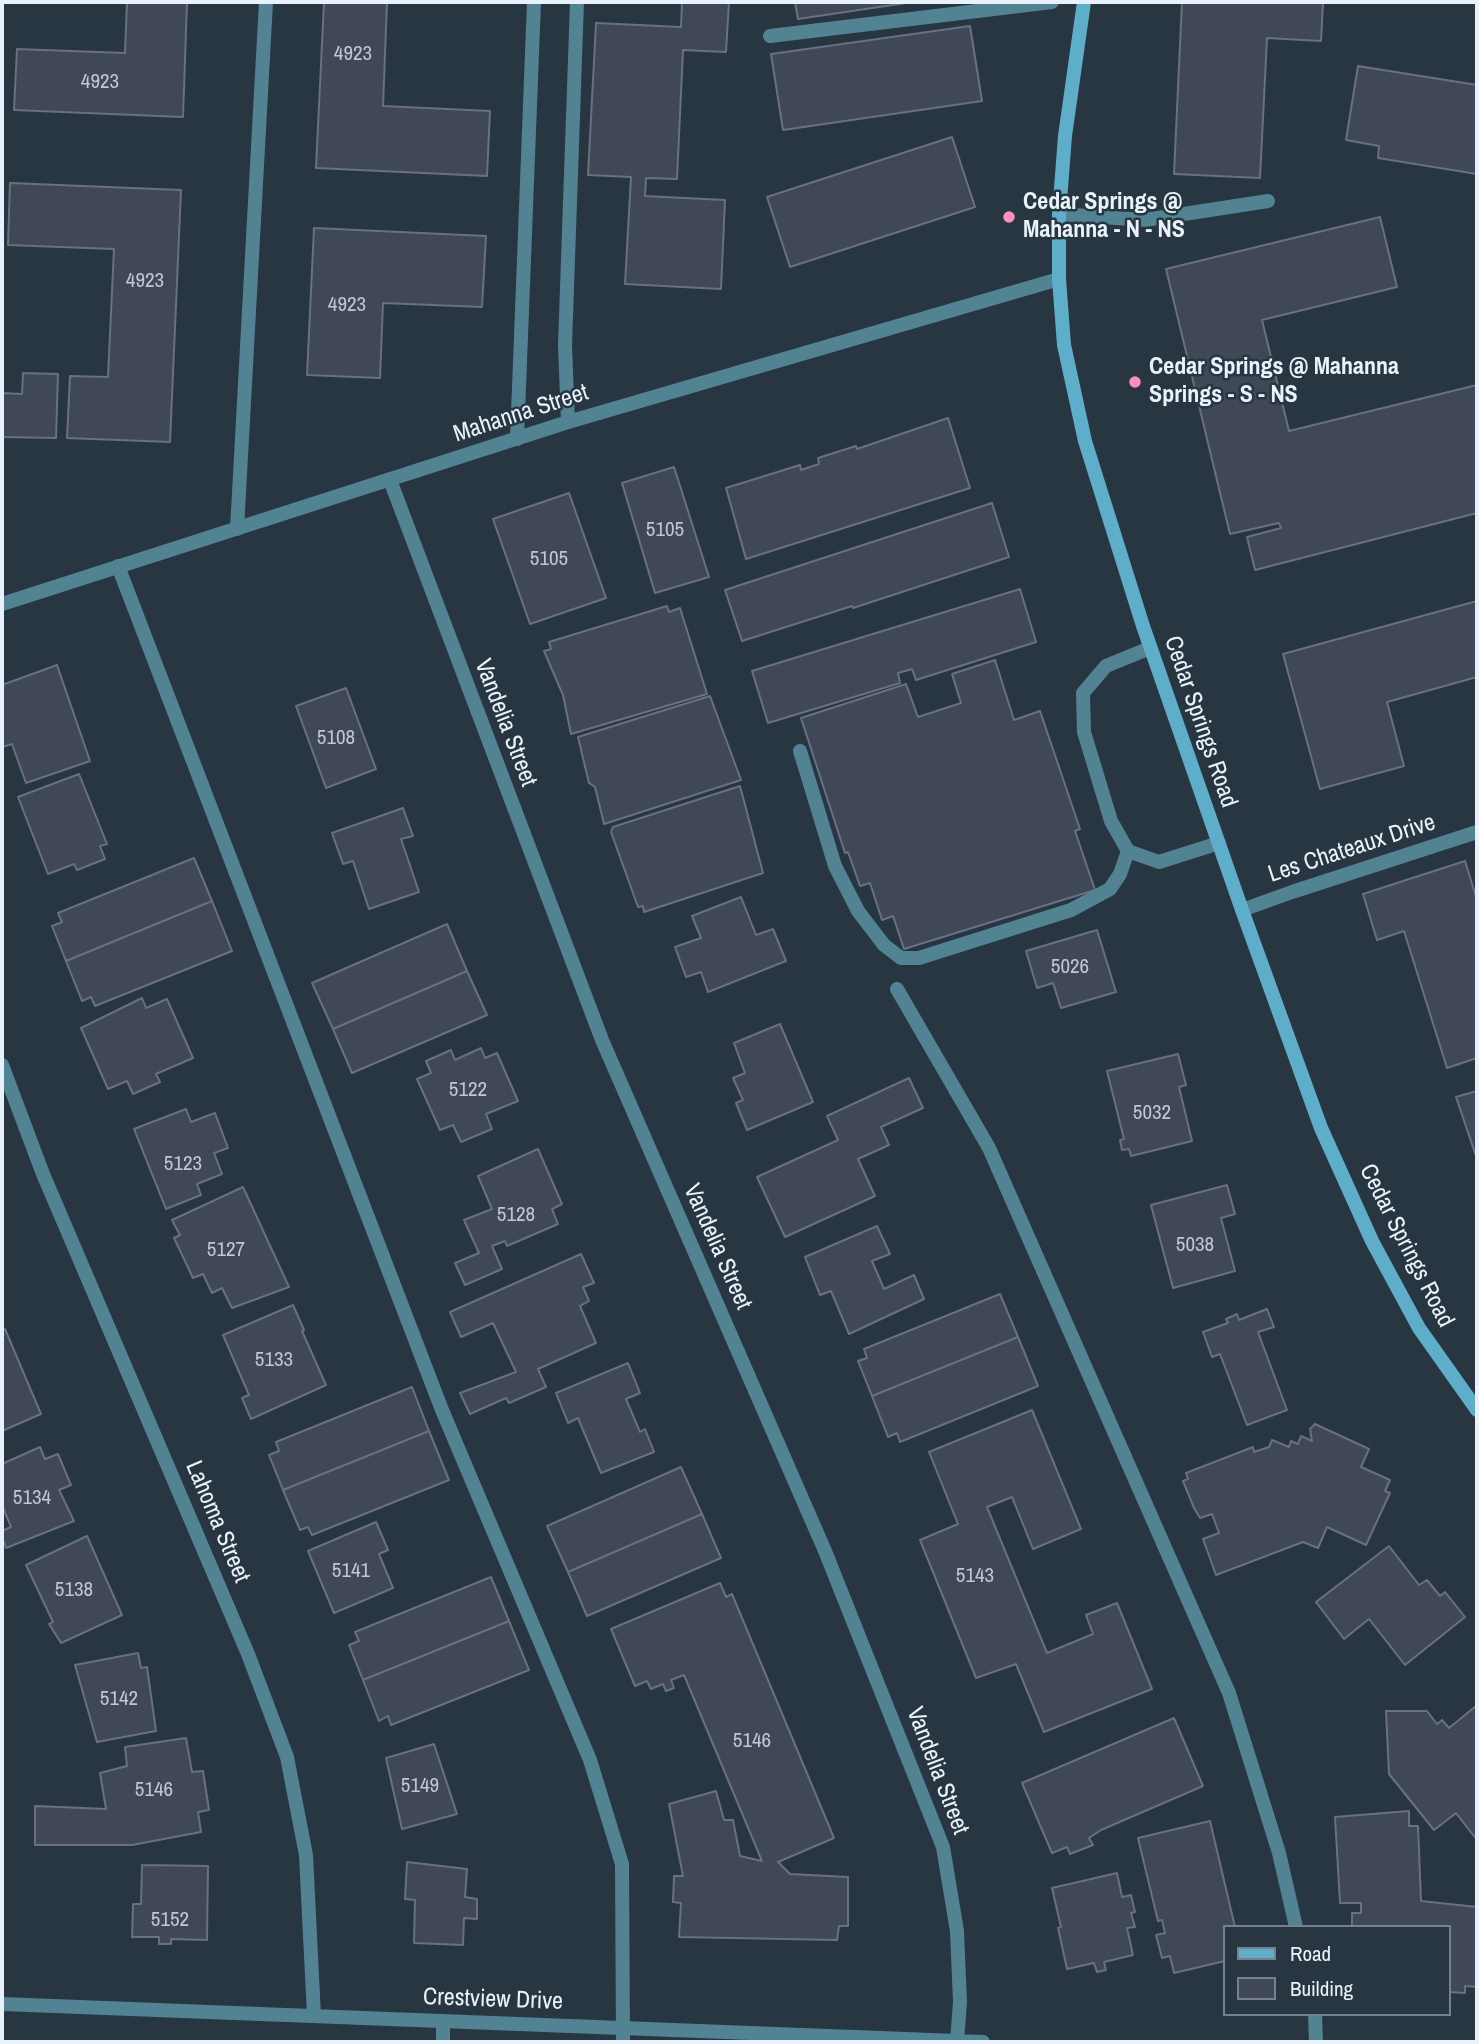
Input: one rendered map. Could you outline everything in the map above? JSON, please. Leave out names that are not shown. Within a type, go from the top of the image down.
[{"type":"main road","name":"Cedar Springs Road","points":[[1084,2],[1065,136],[1059,215],[1059,279],[1064,345],[1085,441],[1150,648],[1321,1128],[1373,1241],[1419,1328],[1477,1410]]},
{"type":"street","points":[[237,528],[266,2]]},
{"type":"street","points":[[517,439],[534,2]]},
{"type":"street","points":[[568,422],[565,345],[577,2]]},
{"type":"street","points":[[770,36],[1052,2]]},
{"type":"street","points":[[1059,215],[1145,220],[1268,201]]},
{"type":"street","name":"Mahanna Street","points":[[2,604],[568,422],[1059,279]]},
{"type":"street","name":"Vandelia Street","points":[[390,480],[601,1040],[825,1551],[943,1847],[957,1931],[960,2002],[957,2041]]},
{"type":"street","points":[[118,566],[442,1410],[590,1760],[622,1864],[624,2035]]},
{"type":"street","points":[[1150,648],[1106,666],[1083,693],[1084,732],[1111,821],[1128,851],[1158,862],[1219,843]]},
{"type":"street","points":[[800,751],[835,866],[858,911],[884,945],[901,958],[919,958],[1071,910],[1110,889],[1120,874],[1128,851]]},
{"type":"street","name":"Les Chateaux Drive","points":[[1242,911],[1477,832]]},
{"type":"street","points":[[897,989],[989,1148],[1229,1693],[1279,1853],[1296,1925]]},
{"type":"street","name":"Lahoma Street","points":[[2,1065],[43,1174],[248,1654],[287,1757],[306,1855],[314,2016]]},
{"type":"street","name":"Crestview Drive","points":[[2,2004],[443,2021],[624,2035],[983,2042]]},
{"type":"street","points":[[1315,2016],[1316,2042]]},
{"type":"street","points":[[443,2021],[443,2042]]},
{"type":"building","points":[[127,2],[187,2],[183,117],[14,110],[17,49],[125,53]]},
{"type":"building","points":[[324,2],[387,2],[383,106],[490,111],[487,176],[316,168]]},
{"type":"building","points":[[682,2],[729,2],[726,52],[683,50],[677,179],[646,178],[645,196],[725,200],[721,289],[625,284],[631,177],[588,175],[596,23],[681,27]]},
{"type":"building","points":[[795,2],[913,2],[798,19]]},
{"type":"building","points":[[1182,2],[1323,2],[1321,41],[1267,38],[1260,178],[1174,174]]},
{"type":"building","points":[[970,26],[982,101],[783,130],[771,54]]},
{"type":"building","points":[[1358,66],[1477,85],[1477,174],[1378,158],[1379,146],[1346,140]]},
{"type":"building","points":[[952,137],[975,207],[790,267],[767,197]]},
{"type":"building","points":[[10,183],[181,190],[170,442],[67,438],[70,376],[108,377],[114,249],[8,245]]},
{"type":"building","points":[[1380,217],[1397,287],[1262,320],[1289,431],[1477,385],[1477,513],[1255,570],[1247,537],[1281,528],[1279,523],[1230,534],[1166,269]]},
{"type":"building","points":[[314,228],[486,236],[482,307],[383,303],[380,378],[307,375]]},
{"type":"building","points":[[23,373],[58,374],[56,438],[2,437],[2,393],[22,394]]},
{"type":"building","points":[[948,418],[970,488],[746,559],[726,488],[800,465],[801,470],[819,464],[818,458],[856,446],[857,449]]},
{"type":"building","points":[[674,467],[709,577],[655,593],[622,483]]},
{"type":"building","points":[[569,493],[606,598],[530,624],[493,519]]},
{"type":"building","points":[[992,503],[1009,557],[742,641],[725,590]]},
{"type":"building","points":[[1020,589],[1036,642],[916,680],[912,669],[898,673],[900,683],[768,723],[752,671]]},
{"type":"building","points":[[1477,601],[1477,677],[1387,702],[1404,766],[1320,789],[1283,654]]},
{"type":"building","points":[[667,606],[669,612],[680,608],[707,694],[571,734],[563,695],[544,651],[551,649],[549,642]]},
{"type":"building","points":[[995,660],[1014,720],[1040,711],[1080,829],[1075,831],[1095,890],[904,949],[893,916],[882,920],[870,883],[860,886],[848,852],[845,853],[801,718],[906,684],[918,717],[961,703],[952,674]]},
{"type":"building","points":[[57,665],[90,761],[26,783],[12,744],[2,747],[2,685]]},
{"type":"building","points":[[346,688],[376,769],[326,788],[296,706]]},
{"type":"building","points":[[710,696],[741,780],[604,824],[595,787],[589,783],[578,737]]},
{"type":"building","points":[[79,774],[107,844],[100,846],[105,859],[77,870],[74,864],[48,874],[18,797]]},
{"type":"building","points":[[740,786],[763,873],[644,912],[643,906],[638,907],[611,832],[613,827]]},
{"type":"building","points":[[403,808],[413,836],[401,839],[419,892],[369,909],[353,861],[343,864],[332,833]]},
{"type":"building","points":[[194,858],[212,901],[66,961],[52,926],[62,922],[58,913]]},
{"type":"building","points":[[1465,861],[1477,900],[1477,1058],[1447,1068],[1404,931],[1377,940],[1363,894]]},
{"type":"building","points":[[741,897],[756,935],[773,929],[786,961],[708,992],[701,972],[686,977],[675,947],[701,938],[692,916]]},
{"type":"building","points":[[212,901],[232,951],[95,1006],[91,997],[82,1001],[66,961]]},
{"type":"building","points":[[447,924],[467,971],[333,1029],[312,983]]},
{"type":"building","points":[[1097,930],[1116,992],[1061,1008],[1053,983],[1037,988],[1026,951]]},
{"type":"building","points":[[467,971],[487,1015],[352,1073],[333,1029]]},
{"type":"building","points":[[142,998],[146,1008],[167,999],[193,1058],[156,1074],[160,1082],[133,1094],[127,1081],[108,1089],[81,1028]]},
{"type":"building","points":[[780,1024],[813,1102],[747,1130],[736,1103],[743,1100],[733,1078],[745,1073],[734,1043]]},
{"type":"building","points":[[481,1048],[485,1058],[497,1053],[518,1101],[486,1114],[492,1129],[461,1142],[453,1125],[440,1130],[417,1079],[431,1073],[426,1061],[451,1050],[455,1060]]},
{"type":"building","points":[[1178,1054],[1186,1085],[1179,1087],[1192,1141],[1131,1156],[1129,1149],[1122,1150],[1120,1140],[1124,1139],[1107,1071]]},
{"type":"building","points":[[909,1078],[923,1108],[881,1127],[889,1145],[858,1159],[875,1196],[785,1237],[757,1177],[838,1140],[827,1116]]},
{"type":"building","points":[[1477,1091],[1477,1159],[1456,1097]]},
{"type":"building","points":[[186,1109],[191,1122],[215,1113],[228,1148],[214,1153],[222,1174],[197,1184],[201,1195],[166,1209],[134,1129]]},
{"type":"building","points":[[538,1149],[562,1204],[552,1209],[558,1224],[507,1246],[505,1241],[492,1246],[502,1269],[465,1285],[455,1263],[479,1253],[464,1220],[492,1209],[478,1176]]},
{"type":"building","points":[[1227,1185],[1235,1214],[1221,1218],[1235,1271],[1173,1288],[1151,1205]]},
{"type":"building","points":[[243,1187],[289,1287],[232,1308],[222,1288],[212,1293],[203,1274],[193,1278],[174,1238],[180,1235],[172,1220]]},
{"type":"building","points":[[877,1226],[890,1254],[872,1261],[884,1289],[914,1275],[924,1299],[849,1334],[831,1291],[820,1295],[805,1257]]},
{"type":"building","points":[[581,1254],[594,1283],[583,1287],[589,1301],[580,1306],[596,1343],[538,1369],[546,1387],[509,1403],[506,1398],[470,1414],[460,1393],[516,1372],[493,1323],[461,1337],[450,1312]]},
{"type":"building","points":[[1000,1294],[1018,1337],[872,1396],[858,1361],[867,1358],[864,1349]]},
{"type":"building","points":[[293,1305],[326,1385],[251,1419],[242,1398],[249,1395],[223,1335]]},
{"type":"building","points":[[1267,1309],[1274,1327],[1258,1332],[1287,1410],[1247,1425],[1220,1354],[1212,1357],[1203,1332],[1228,1323],[1226,1319],[1237,1314],[1239,1320]]},
{"type":"building","points":[[5,1329],[41,1414],[2,1431],[2,1331]]},
{"type":"building","points":[[1018,1337],[1038,1386],[900,1442],[897,1433],[888,1437],[872,1396]]},
{"type":"building","points":[[628,1363],[640,1393],[626,1399],[640,1432],[645,1429],[654,1452],[601,1473],[578,1418],[568,1423],[556,1393]]},
{"type":"building","points":[[412,1387],[429,1431],[283,1490],[269,1455],[279,1451],[276,1442]]},
{"type":"building","points":[[1032,1410],[1081,1529],[1033,1549],[1012,1497],[987,1507],[1047,1653],[1093,1634],[1086,1615],[1117,1603],[1152,1689],[1044,1732],[1016,1664],[976,1678],[920,1540],[958,1524],[929,1452]]},
{"type":"building","points":[[1315,1424],[1369,1449],[1361,1467],[1390,1480],[1385,1491],[1390,1493],[1366,1545],[1327,1527],[1318,1548],[1303,1542],[1216,1575],[1203,1539],[1219,1533],[1212,1514],[1200,1518],[1194,1508],[1183,1481],[1188,1479],[1186,1473],[1253,1447],[1254,1452],[1269,1447],[1272,1440],[1289,1447],[1291,1441],[1298,1444],[1301,1436],[1312,1441],[1310,1429]]},
{"type":"building","points":[[429,1431],[449,1480],[312,1535],[308,1527],[300,1530],[283,1490]]},
{"type":"building","points":[[40,1447],[45,1459],[58,1454],[71,1485],[59,1490],[74,1521],[6,1548],[2,1531],[11,1527],[2,1505],[2,1464]]},
{"type":"building","points":[[681,1467],[702,1514],[568,1572],[547,1526]]},
{"type":"building","points":[[702,1514],[721,1558],[587,1616],[568,1572]]},
{"type":"building","points":[[376,1522],[388,1550],[379,1554],[393,1588],[334,1613],[308,1551]]},
{"type":"building","points":[[87,1536],[122,1615],[61,1643],[49,1624],[53,1622],[26,1565]]},
{"type":"building","points":[[1389,1546],[1419,1585],[1427,1580],[1440,1596],[1445,1592],[1465,1617],[1405,1665],[1369,1619],[1344,1639],[1316,1602]]},
{"type":"building","points":[[491,1577],[509,1621],[363,1680],[349,1645],[359,1641],[355,1632]]},
{"type":"building","points":[[720,1583],[726,1597],[732,1594],[834,1838],[778,1862],[790,1874],[848,1877],[848,1926],[839,1926],[837,1940],[679,1937],[681,1903],[673,1902],[674,1876],[683,1876],[669,1804],[716,1791],[724,1820],[733,1820],[740,1856],[762,1861],[684,1675],[671,1680],[674,1688],[666,1691],[663,1684],[651,1689],[647,1681],[635,1686],[611,1629]]},
{"type":"building","points":[[509,1621],[529,1670],[391,1725],[388,1716],[379,1721],[363,1680]]},
{"type":"building","points":[[138,1653],[141,1668],[147,1667],[156,1731],[97,1742],[75,1665]]},
{"type":"building","points":[[1476,1706],[1477,1840],[1456,1813],[1434,1830],[1389,1774],[1386,1711],[1427,1711],[1437,1724],[1442,1720],[1449,1728]]},
{"type":"building","points":[[1174,1718],[1203,1786],[1101,1830],[1089,1838],[1093,1845],[1070,1854],[1067,1847],[1052,1853],[1022,1783]]},
{"type":"building","points":[[186,1738],[192,1772],[203,1771],[209,1810],[198,1812],[201,1832],[132,1845],[35,1845],[35,1806],[106,1809],[100,1773],[127,1766],[125,1747]]},
{"type":"building","points":[[434,1744],[457,1814],[402,1829],[386,1758]]},
{"type":"building","points":[[1409,1811],[1409,1826],[1418,1826],[1421,1901],[1477,1907],[1477,1987],[1465,1986],[1465,1993],[1451,1992],[1451,1925],[1352,1925],[1352,1913],[1361,1913],[1361,1903],[1340,1903],[1335,1817]]},
{"type":"building","points":[[1210,1821],[1235,1925],[1224,1925],[1224,1961],[1174,1973],[1170,1956],[1162,1958],[1156,1935],[1165,1933],[1162,1920],[1158,1921],[1138,1838]]},
{"type":"building","points":[[407,1862],[467,1869],[465,1897],[477,1899],[477,1919],[464,1918],[463,1945],[414,1943],[415,1900],[405,1899]]},
{"type":"building","points":[[142,1865],[208,1866],[207,1940],[171,1939],[171,1944],[159,1944],[159,1937],[132,1937],[133,1904],[141,1904]]},
{"type":"building","points":[[1117,1873],[1122,1897],[1131,1895],[1135,1912],[1131,1913],[1135,1927],[1127,1928],[1133,1955],[1104,1962],[1106,1970],[1097,1972],[1094,1963],[1067,1969],[1052,1888]]},
{"type":"place","name":"Cedar Springs @ Mahanna - N - NS","points":[[1009,217]]},
{"type":"place","name":"Cedar Springs @ Mahanna Springs - S - NS","points":[[1135,382]]}]
